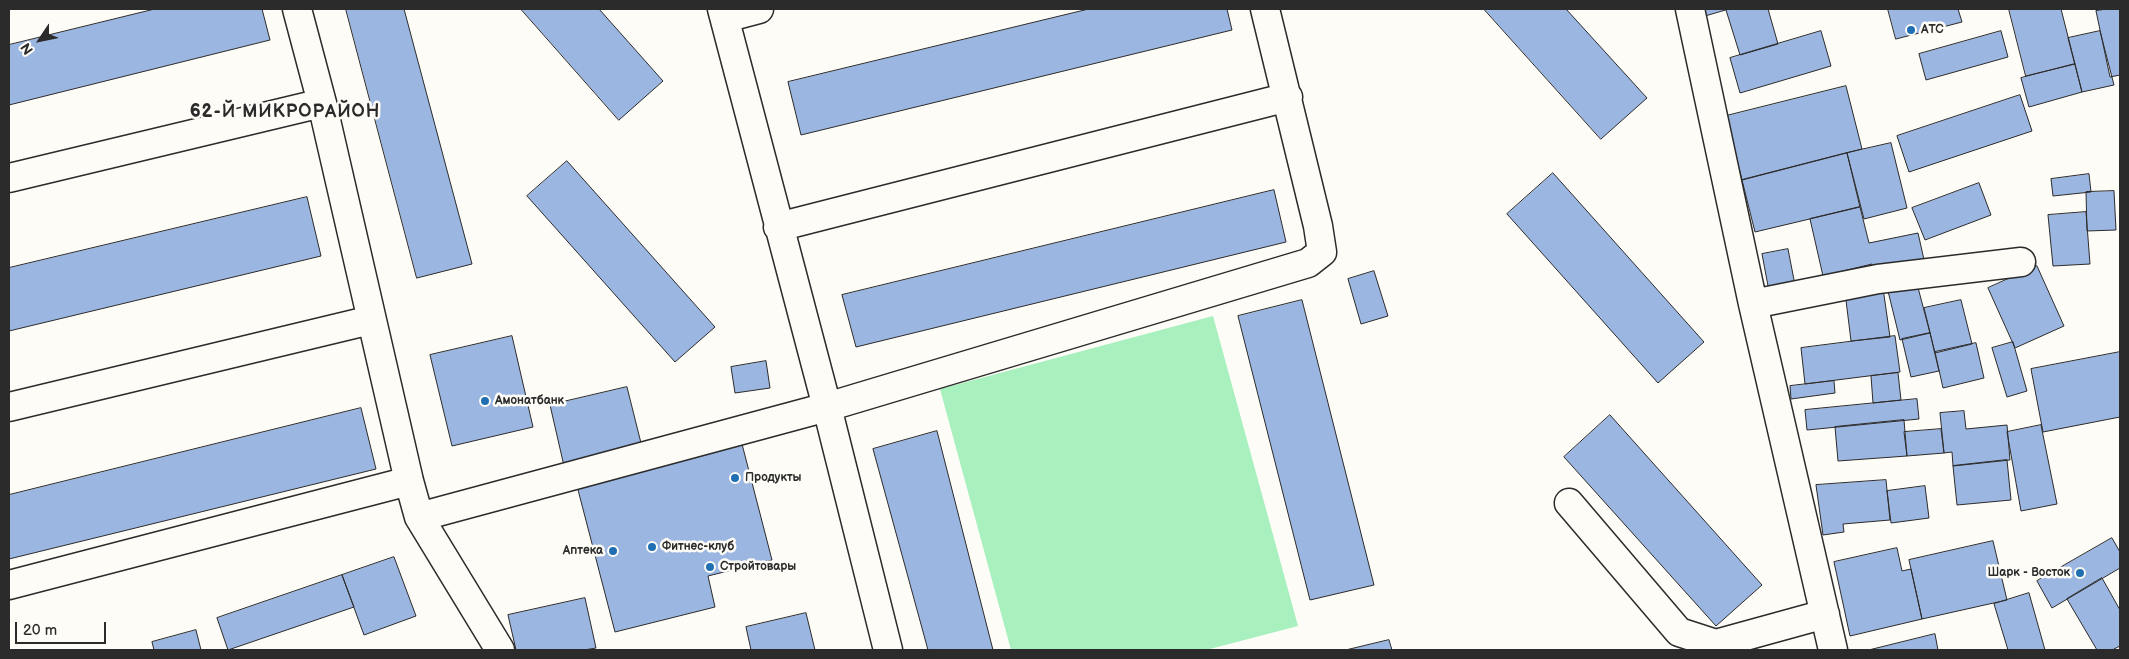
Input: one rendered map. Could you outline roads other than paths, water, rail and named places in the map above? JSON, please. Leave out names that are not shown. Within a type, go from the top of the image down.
[{"type":"street","points":[[297,9],[322,103],[409,482],[419,517],[500,650]]},
{"type":"street","points":[[759,9],[724,13],[778,226],[827,407],[888,650]]},
{"type":"street","points":[[419,517],[827,407],[1308,263],[1322,252],[1288,98],[1265,9]]},
{"type":"street","points":[[1690,9],[1753,304],[1825,614],[1831,650]]},
{"type":"street","points":[[778,226],[1288,98]]},
{"type":"street","points":[[9,178],[322,103]]},
{"type":"street","points":[[1753,304],[1878,278],[2021,262]]},
{"type":"street","points":[[9,407],[372,320]]},
{"type":"street","points":[[9,585],[409,482]]},
{"type":"street","points":[[1569,502],[1679,632],[1716,644],[1825,614]]},
{"type":"place","name":"АТС","points":[[1911,30]]},
{"type":"place","name":"Амонатбанк","points":[[485,401]]},
{"type":"place","name":"Продукты","points":[[735,478]]},
{"type":"place","name":"Фитнес-клуб","points":[[652,547]]},
{"type":"place","name":"Аптека","points":[[613,551]]},
{"type":"place","name":"Стройтовары","points":[[710,567]]},
{"type":"place","name":"Шарк - Восток","points":[[2080,573]]},
{"type":"district","name":"62-Й МИКРОРАЙОН","points":[[285,112]]}]
